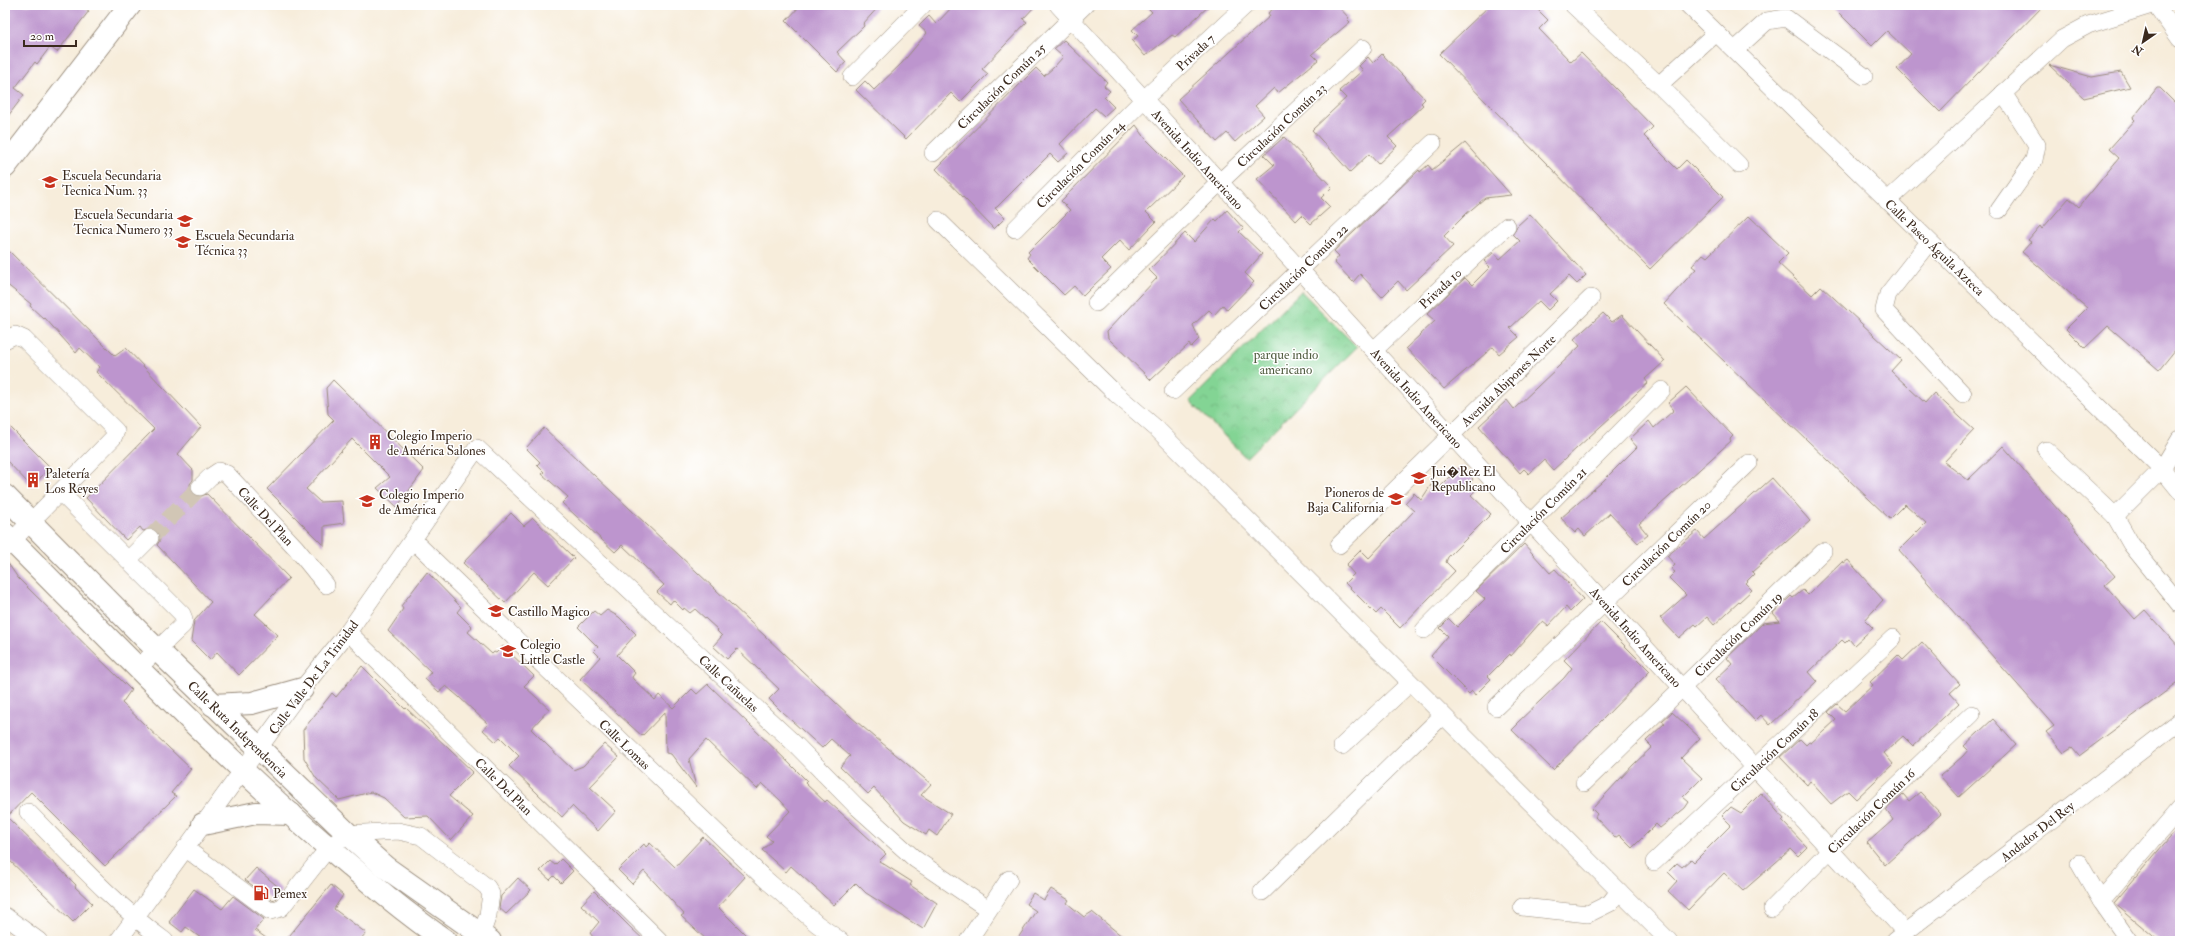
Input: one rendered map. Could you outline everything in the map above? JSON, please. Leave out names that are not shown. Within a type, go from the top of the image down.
[{"type":"main road","points":[[5,167],[130,5]]},
{"type":"main road","name":"Calle Ruta Independencia","points":[[5,496],[157,650],[259,750],[348,834],[385,867],[483,939]]},
{"type":"main road","name":"Calle Ruta Independencia","points":[[7,541],[139,667],[243,772],[418,922],[446,941]]},
{"type":"main road","points":[[213,705],[252,703],[302,689]]},
{"type":"main road","points":[[203,824],[256,813],[291,814]]},
{"type":"street","points":[[852,77],[923,5]]},
{"type":"street","name":"Avenida Indio Americano","points":[[1058,5],[1830,850],[1900,937]]},
{"type":"street","name":"Circulación Común 25","points":[[933,153],[1085,5]]},
{"type":"street","name":"Privada 7","points":[[1144,99],[1246,5]]},
{"type":"street","points":[[1573,5],[1659,85],[1740,165]]},
{"type":"street","name":"Calle Paseo Águila Azteca","points":[[1688,5],[2162,469],[2180,491]]},
{"type":"street","points":[[1887,201],[2062,39],[2088,25],[2152,5]]},
{"type":"street","points":[[2156,5],[2180,39]]},
{"type":"street","points":[[1735,50],[1767,21],[1786,18],[1864,76]]},
{"type":"street","points":[[1659,85],[1716,33]]},
{"type":"street","name":"Circulación Común 23","points":[[1096,303],[1220,182],[1363,48]]},
{"type":"street","points":[[1999,210],[2034,160],[2037,145],[2003,93]]},
{"type":"street","name":"Circulación Común 24","points":[[1015,229],[1144,99]]},
{"type":"street","name":"Circulación Común 22","points":[[1173,391],[1433,143]]},
{"type":"street","points":[[938,220],[1116,394],[1157,430],[1669,941]]},
{"type":"street","name":"Privada 10","points":[[1374,350],[1507,226]]},
{"type":"street","points":[[1929,242],[1888,294],[1884,310],[1963,394]]},
{"type":"street","name":"Avenida Abipones Norte","points":[[1339,545],[1591,298]]},
{"type":"street","points":[[5,340],[15,335],[24,339],[115,428],[116,431],[113,438],[60,492],[31,521],[7,541]]},
{"type":"street","name":"Circulación Común 21","points":[[1424,630],[1662,390]]},
{"type":"street","points":[[2115,516],[2162,469],[2180,439]]},
{"type":"street","name":"Calle Valle De La Trinidad","points":[[118,941],[203,824],[243,772],[302,689],[348,632],[477,448]]},
{"type":"street","name":"Calle Cañuelas","points":[[477,448],[786,735],[856,806],[909,854],[988,909]]},
{"type":"street","points":[[2046,450],[2115,516],[2131,544],[2180,605]]},
{"type":"street","name":"Circulación Común 20","points":[[1496,707],[1750,463]]},
{"type":"street","name":"Calle Del Plan","points":[[200,487],[210,477],[219,471],[227,474],[296,548],[326,585]]},
{"type":"street","points":[[60,492],[182,614],[184,620],[183,625],[139,667]]},
{"type":"street","points":[[128,560],[150,538]]},
{"type":"street","name":"Calle Lomas","points":[[413,540],[764,878],[817,924],[842,941]]},
{"type":"street","name":"Circulación Común 19","points":[[1584,783],[1824,551]]},
{"type":"street","name":"Calle Del Plan","points":[[348,632],[660,941]]},
{"type":"street","name":"Circulación Común 18","points":[[1654,862],[1893,638]]},
{"type":"street","points":[[1342,746],[1410,683]]},
{"type":"street","name":"Circulación Común 16","points":[[1772,909],[1830,850],[1972,714]]},
{"type":"street","points":[[1262,892],[1442,716]]},
{"type":"street","name":"Andador Del Rey","points":[[1900,937],[2180,720]]},
{"type":"street","points":[[2101,901],[2180,808]]},
{"type":"street","points":[[28,812],[134,918],[165,941]]},
{"type":"street","points":[[186,848],[270,911],[280,908],[329,847],[348,834],[398,831],[421,836],[487,887],[491,894],[483,939]]},
{"type":"street","points":[[2079,863],[2101,901],[2129,941]]},
{"type":"street","points":[[968,941],[1009,879]]},
{"type":"street","points":[[1522,908],[1588,914],[1610,903],[1619,891]]},
{"type":"street","points":[[5,916],[39,941]]},
{"type":"green space","name":"parque indio americano","points":[[1301,291],[1357,347],[1246,458],[1190,401]]},
{"type":"building","points":[[5,5],[80,5],[89,11],[57,52],[50,47],[37,64],[35,62],[15,88],[24,95],[5,120]]},
{"type":"building","points":[[801,5],[880,5],[863,24],[864,26],[837,52],[846,62],[837,72],[786,21]]},
{"type":"building","points":[[954,5],[1036,5],[1023,19],[1027,22],[982,69],[988,74],[960,102],[951,93],[906,139],[856,90],[865,81],[874,90],[902,63],[927,33],[919,26],[929,16],[936,24]]},
{"type":"building","points":[[1145,5],[1210,5],[1175,37],[1172,35],[1145,56],[1132,41],[1138,36],[1132,30],[1152,12]]},
{"type":"building","points":[[1278,5],[1337,5],[1349,18],[1347,19],[1350,22],[1312,54],[1318,60],[1278,93],[1274,88],[1255,106],[1264,116],[1235,142],[1227,133],[1217,142],[1178,99],[1270,16],[1268,13]]},
{"type":"building","points":[[1490,5],[1533,5],[1548,20],[1539,29],[1571,62],[1581,53],[1653,127],[1644,136],[1677,169],[1686,160],[1723,197],[1650,269],[1439,54]]},
{"type":"building","points":[[1831,5],[2044,5],[1940,112],[1897,69],[1911,54],[1887,31],[1872,46]]},
{"type":"building","points":[[1064,40],[1107,82],[1104,86],[1110,91],[1104,97],[1114,107],[1104,116],[1095,108],[1060,144],[1068,153],[1058,162],[1050,154],[995,208],[1005,218],[994,229],[936,169],[1036,68],[1044,76],[1054,67],[1063,57],[1054,49]]},
{"type":"building","points":[[1382,54],[1425,99],[1421,103],[1423,105],[1388,137],[1397,146],[1378,164],[1369,154],[1350,172],[1312,130],[1346,98],[1339,91],[1363,70],[1359,66],[1368,57],[1373,63]]},
{"type":"building","points":[[2049,65],[2092,77],[2121,72],[2130,87],[2084,98]]},
{"type":"building","points":[[2157,88],[2160,88],[2180,108],[2180,344],[2159,370],[2108,326],[2085,348],[2066,329],[2087,308],[2022,252],[2031,242],[2028,240],[2040,226],[2042,229],[2069,198],[2079,207],[2119,158],[2109,149],[2135,120],[2133,118]]},
{"type":"building","points":[[1136,125],[1146,139],[1183,176],[1146,212],[1156,222],[1129,250],[1120,240],[1101,259],[1111,269],[1083,296],[1074,286],[1064,295],[1027,258],[1030,254],[1028,252],[1070,210],[1061,201]]},
{"type":"building","points":[[1284,137],[1332,187],[1321,198],[1330,207],[1311,224],[1302,215],[1296,221],[1257,179],[1274,165],[1264,155]]},
{"type":"building","points":[[1465,143],[1511,195],[1485,198],[1466,214],[1444,236],[1453,246],[1406,290],[1398,281],[1382,297],[1360,274],[1353,282],[1334,262],[1339,256],[1334,251],[1419,170],[1420,172],[1428,165],[1432,170]]},
{"type":"building","points":[[1227,210],[1243,228],[1239,232],[1262,254],[1245,273],[1254,282],[1227,310],[1223,305],[1214,315],[1209,310],[1193,325],[1199,339],[1191,347],[1189,344],[1151,380],[1108,338],[1107,331],[1157,278],[1149,270],[1185,233],[1194,242],[1215,219],[1217,221]]},
{"type":"building","points":[[1530,214],[1586,275],[1577,284],[1569,276],[1550,294],[1557,301],[1548,310],[1539,301],[1510,328],[1519,337],[1499,354],[1493,347],[1444,389],[1406,348],[1435,321],[1427,314],[1465,278],[1472,285],[1490,267],[1484,261],[1494,252],[1500,259],[1520,241],[1513,234],[1517,226]]},
{"type":"building","points":[[1749,216],[1788,253],[1778,263],[1812,295],[1821,286],[1901,360],[1891,371],[1925,403],[1934,393],[1974,430],[1944,462],[1968,480],[2003,446],[2115,576],[2105,585],[2135,619],[2145,610],[2180,649],[2180,681],[2079,756],[2072,748],[2064,753],[2046,732],[2054,726],[1899,550],[1926,523],[1905,504],[1890,519],[1664,304],[1696,269],[1692,266],[1703,254],[1707,257]]},
{"type":"building","points":[[5,247],[115,356],[126,348],[201,427],[178,454],[193,470],[193,480],[190,484],[190,490],[198,497],[207,494],[289,578],[255,614],[278,635],[239,675],[217,652],[210,660],[191,641],[194,621],[211,602],[157,545],[160,540],[157,531],[152,528],[143,531],[140,527],[126,540],[86,498],[154,429],[96,372],[100,367],[80,348],[76,353],[45,318],[44,319],[30,306],[31,304],[5,283]]},
{"type":"building","points":[[1603,313],[1612,322],[1622,315],[1665,361],[1645,379],[1648,383],[1553,470],[1544,460],[1529,474],[1524,469],[1520,473],[1479,426],[1507,400],[1514,409],[1580,346],[1574,339]]},
{"type":"building","points":[[333,380],[424,470],[397,507],[377,488],[390,477],[352,439],[306,489],[320,502],[342,501],[344,523],[324,526],[324,546],[267,489],[334,420],[328,414],[326,388]]},
{"type":"building","points":[[1686,387],[1733,436],[1730,439],[1731,441],[1639,524],[1648,535],[1638,543],[1610,513],[1585,536],[1579,529],[1575,533],[1561,518],[1601,483],[1637,447],[1630,439],[1649,421],[1654,428],[1674,410],[1668,403]]},
{"type":"building","points":[[5,422],[50,467],[32,487],[5,459]]},
{"type":"building","points":[[544,428],[851,717],[931,784],[921,795],[951,814],[937,836],[929,830],[926,835],[904,821],[874,788],[868,794],[840,767],[850,756],[831,739],[822,748],[782,712],[769,699],[779,689],[737,649],[727,659],[713,646],[722,636],[717,631],[718,630],[695,609],[690,613],[684,608],[683,610],[673,600],[670,604],[657,592],[664,585],[622,545],[615,552],[562,503],[568,497],[542,474],[544,472],[537,465],[540,462],[526,448]]},
{"type":"building","points":[[1461,466],[1473,479],[1470,483],[1477,489],[1471,495],[1491,514],[1448,557],[1446,562],[1455,571],[1400,628],[1381,609],[1376,614],[1345,583],[1354,574],[1346,565],[1361,550],[1369,558],[1414,511],[1405,503],[1414,493],[1421,500],[1431,485],[1437,489],[1439,488]]},
{"type":"building","points":[[1772,478],[1810,521],[1752,572],[1754,574],[1745,583],[1752,590],[1714,625],[1707,617],[1697,626],[1695,624],[1679,638],[1660,618],[1686,595],[1669,578],[1675,572],[1671,569],[1675,565],[1667,556],[1697,531],[1704,539]]},
{"type":"building","points":[[511,513],[524,526],[533,518],[574,558],[548,585],[534,572],[505,603],[463,563]]},
{"type":"building","points":[[1524,544],[1550,573],[1555,569],[1583,599],[1570,612],[1566,607],[1548,626],[1543,622],[1539,624],[1511,656],[1510,654],[1488,676],[1491,679],[1475,695],[1472,691],[1469,694],[1431,656],[1448,636],[1440,628],[1449,619],[1457,627],[1485,599],[1476,591]]},
{"type":"building","points":[[5,559],[18,578],[131,690],[122,703],[191,769],[171,793],[176,796],[105,866],[31,792],[7,817],[76,885],[75,887],[92,903],[73,922],[5,856]]},
{"type":"building","points":[[1848,560],[1883,600],[1865,620],[1873,628],[1854,645],[1849,639],[1845,643],[1842,640],[1809,672],[1817,681],[1770,725],[1761,715],[1755,721],[1716,679],[1732,664],[1727,658],[1763,623],[1780,621],[1773,613],[1791,596],[1793,598],[1803,590],[1808,595],[1843,561],[1844,563]]},
{"type":"building","points":[[427,572],[461,607],[457,612],[472,627],[468,632],[492,654],[494,652],[496,653],[503,646],[534,676],[524,686],[549,709],[531,729],[548,746],[573,770],[583,766],[604,744],[619,757],[590,787],[616,811],[598,831],[572,806],[562,817],[509,766],[519,756],[500,737],[496,742],[483,730],[488,724],[446,686],[439,692],[425,679],[431,672],[388,631],[403,609],[401,606]]},
{"type":"building","points":[[607,610],[619,617],[636,634],[617,655],[635,673],[632,677],[633,679],[655,700],[659,695],[673,708],[692,689],[697,694],[708,684],[807,781],[805,783],[825,802],[827,800],[886,854],[879,861],[912,882],[910,885],[937,903],[923,929],[866,893],[856,883],[834,905],[791,866],[786,872],[762,850],[772,841],[766,836],[790,811],[762,783],[757,789],[706,740],[689,759],[696,787],[671,754],[666,753],[665,712],[642,736],[580,679],[600,657],[594,651],[598,647],[578,627],[594,611],[600,616]]},
{"type":"building","points":[[1601,622],[1650,671],[1553,770],[1512,730],[1518,724],[1517,723],[1564,678],[1572,668],[1564,660]]},
{"type":"building","points":[[1922,642],[1960,684],[1950,693],[1959,703],[1913,746],[1903,736],[1884,753],[1893,764],[1856,799],[1848,791],[1831,804],[1810,781],[1807,785],[1780,757],[1800,739],[1806,745],[1809,742],[1811,743],[1836,720],[1828,712],[1837,704],[1845,711],[1873,685],[1870,682],[1898,655],[1903,660]]},
{"type":"building","points":[[362,666],[405,709],[406,708],[473,772],[449,796],[473,816],[451,840],[428,816],[404,817],[384,798],[371,792],[339,800],[316,778],[304,758],[303,730],[332,693],[336,697]]},
{"type":"building","points":[[1672,712],[1700,738],[1681,758],[1702,778],[1683,797],[1689,802],[1685,808],[1660,828],[1656,824],[1632,848],[1619,835],[1615,838],[1595,817],[1597,814],[1592,809],[1652,747],[1646,741],[1665,723],[1662,721]]},
{"type":"building","points":[[1993,719],[2016,745],[1959,797],[1940,776],[1963,756],[1968,750],[1964,746]]},
{"type":"building","points":[[1920,792],[1941,814],[1885,865],[1867,843],[1893,820],[1886,810],[1903,794],[1909,801]]},
{"type":"building","points":[[1761,793],[1784,819],[1782,821],[1807,847],[1798,856],[1791,849],[1743,891],[1724,873],[1688,910],[1668,891],[1677,881],[1668,872],[1677,863],[1682,867],[1691,859],[1694,862],[1731,825],[1722,816],[1731,807],[1741,813]]},
{"type":"building","points":[[2180,825],[2180,941],[2159,941],[2114,903]]},
{"type":"building","points":[[703,837],[745,877],[718,907],[752,941],[708,941],[681,916],[684,914],[644,871],[632,884],[618,870],[644,844],[646,847],[650,843],[675,867]]},
{"type":"building","points":[[561,859],[573,871],[561,883],[554,876],[550,880],[540,871],[550,861],[555,865]]},
{"type":"building","points":[[256,868],[282,890],[275,899],[272,900],[245,880]]},
{"type":"building","points":[[518,878],[531,890],[506,914],[499,908],[501,896]]},
{"type":"building","points":[[331,885],[343,895],[334,909],[366,933],[359,941],[285,941]]},
{"type":"building","points":[[194,889],[222,909],[233,896],[264,919],[255,930],[270,941],[205,941],[186,927],[182,932],[169,922]]},
{"type":"building","points":[[1051,889],[1069,900],[1067,903],[1084,917],[1092,912],[1128,941],[1016,941],[1036,911],[1026,904],[1033,893],[1044,900]]},
{"type":"building","points":[[594,891],[645,941],[596,941],[590,933],[599,922],[581,905]]},
{"type":"tunnel","points":[[150,538],[200,487]]},
{"type":"place","name":"Escuela Secundaria Tecnica Num. 33","points":[[50,182]]},
{"type":"place","name":"Escuela Secundaria Tecnica Numero 33","points":[[185,221]]},
{"type":"place","name":"Escuela Secundaria Técnica 33","points":[[183,242]]},
{"type":"place","name":"Colegio Imperio de América Salones","points":[[375,442]]},
{"type":"place","name":"Jui�Rez El Republicano","points":[[1419,478]]},
{"type":"place","name":"Paletería Los Reyes","points":[[33,480]]},
{"type":"place","name":"Pioneros de Baja California","points":[[1396,499]]},
{"type":"place","name":"Colegio Imperio de América","points":[[367,501]]},
{"type":"place","name":"Castillo Magico","points":[[496,611]]},
{"type":"place","name":"Colegio Little Castle","points":[[508,651]]},
{"type":"place","name":"Pemex","points":[[261,893]]}]
